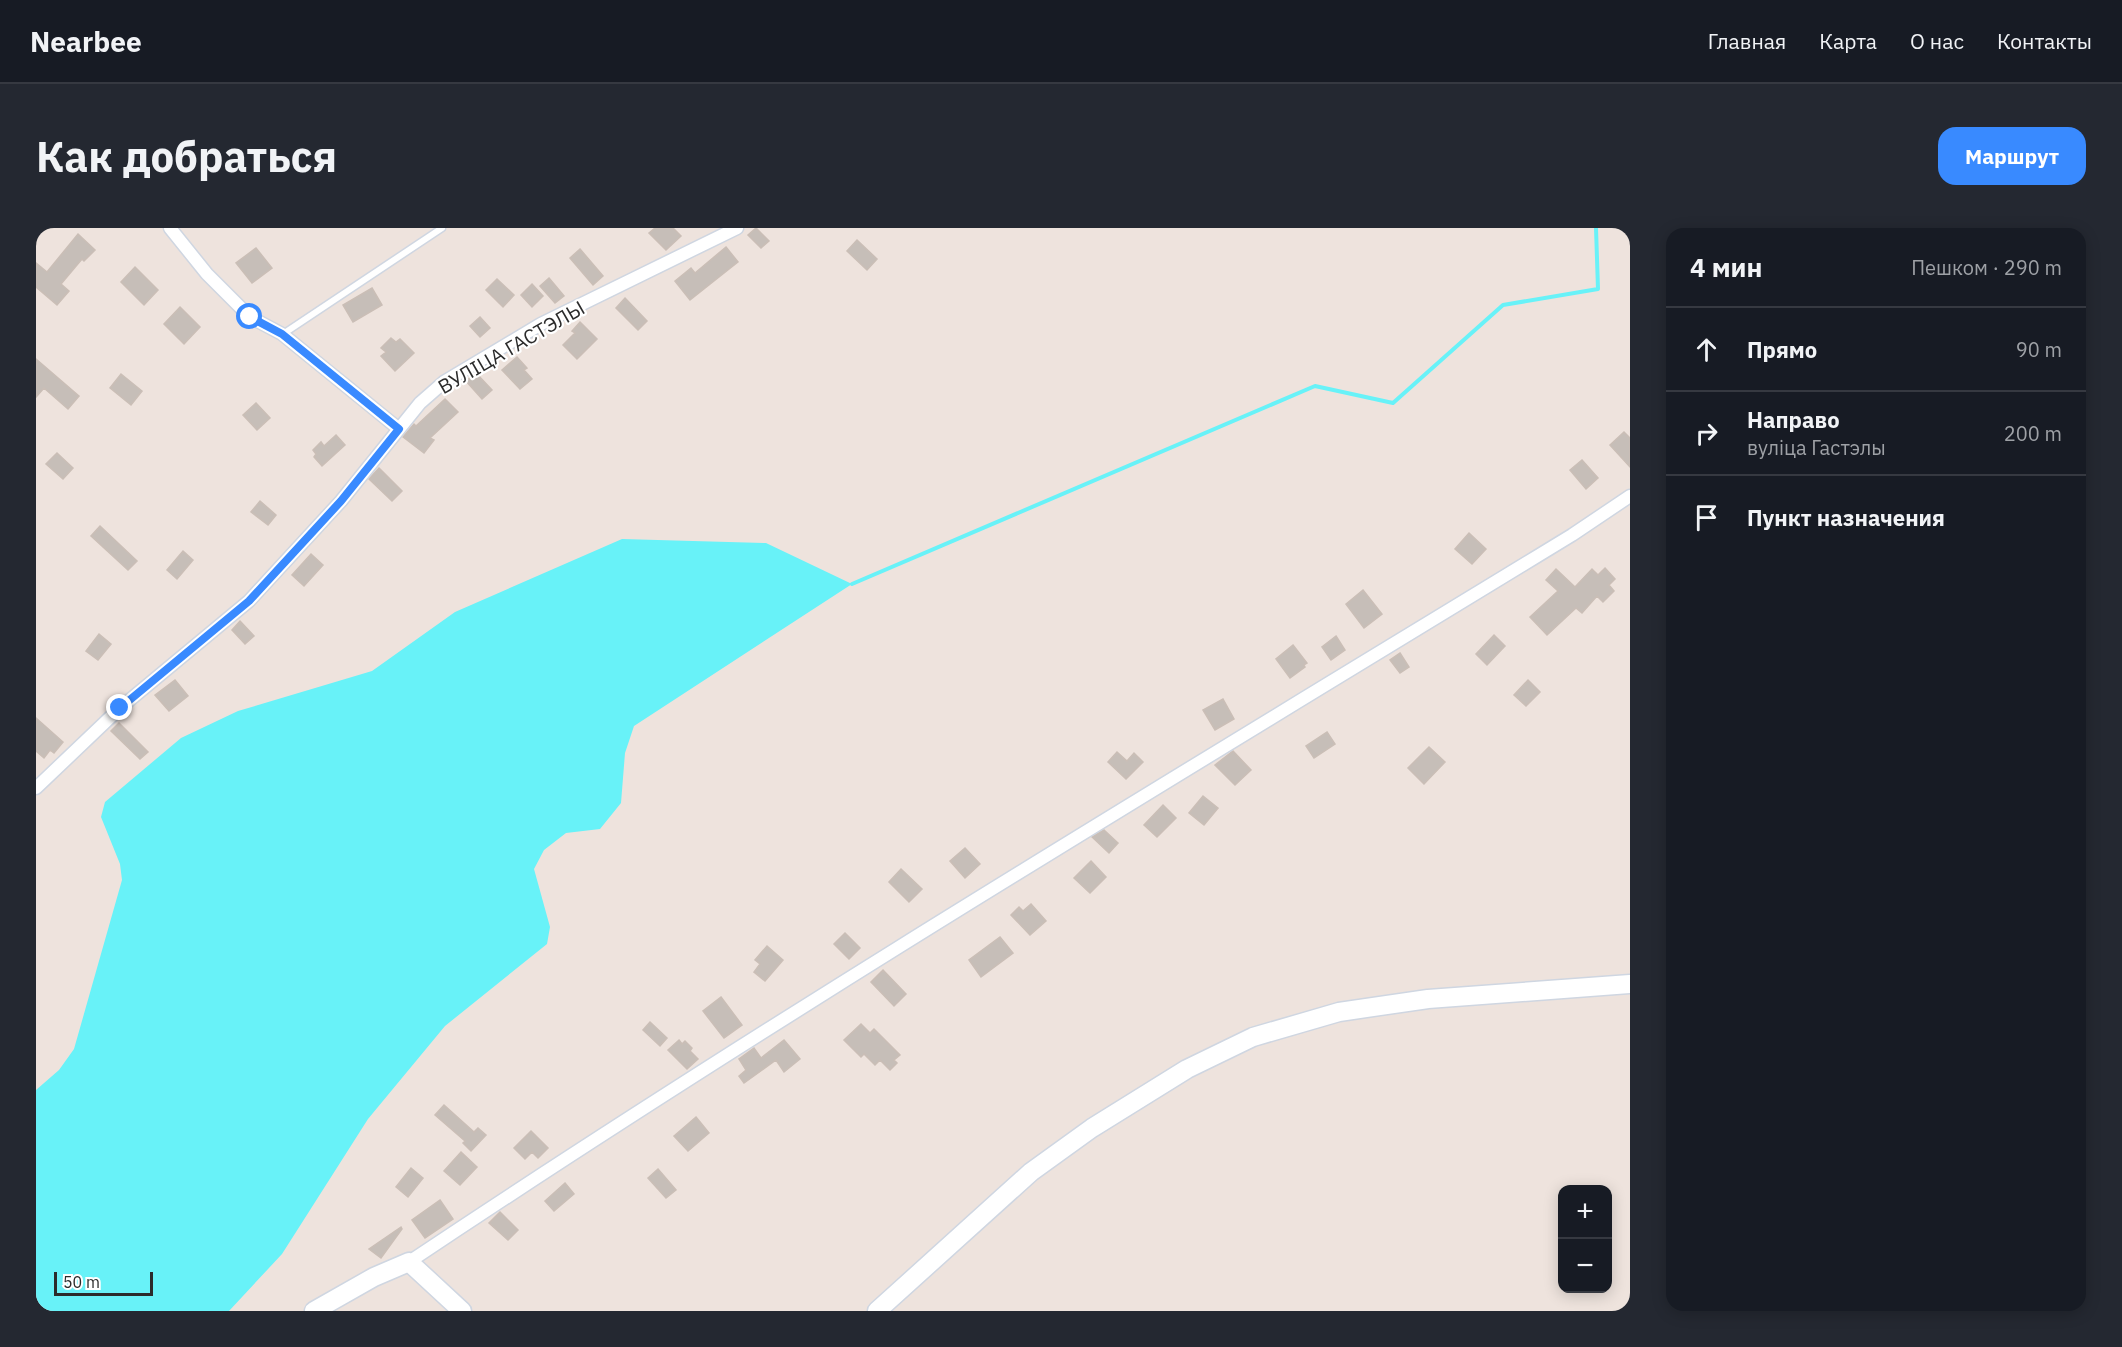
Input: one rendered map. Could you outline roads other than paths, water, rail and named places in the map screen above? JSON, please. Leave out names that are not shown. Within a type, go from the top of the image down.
[{"type":"street","points":[[170,228],[207,274],[250,317],[282,334],[399,429]]},
{"type":"street","name":"ВУЛІЦА ГАСТЭЛЫ","points":[[36,788],[120,708],[249,601],[341,501],[420,403],[444,382],[541,324],[737,228]]},
{"type":"street","points":[[314,1311],[374,1276],[409,1262],[649,1103],[902,944],[1572,535],[1630,496]]},
{"type":"street","points":[[877,1311],[1031,1172],[1092,1128],[1187,1069],[1253,1037],[1338,1012],[1428,999],[1630,984]]},
{"type":"street","points":[[409,1262],[462,1311]]},
{"type":"lane","points":[[282,334],[442,228]]},
{"type":"water","points":[[622,539],[766,543],[852,584],[634,726],[625,753],[621,803],[600,829],[566,833],[544,850],[534,869],[550,927],[547,944],[445,1026],[368,1119],[282,1254],[229,1311],[36,1311],[36,1090],[59,1070],[74,1049],[122,880],[120,864],[101,817],[105,802],[181,738],[238,711],[372,671],[455,612]]},
{"type":"waterway","points":[[852,584],[1315,386],[1393,403],[1503,305],[1598,289],[1596,228]]}]
